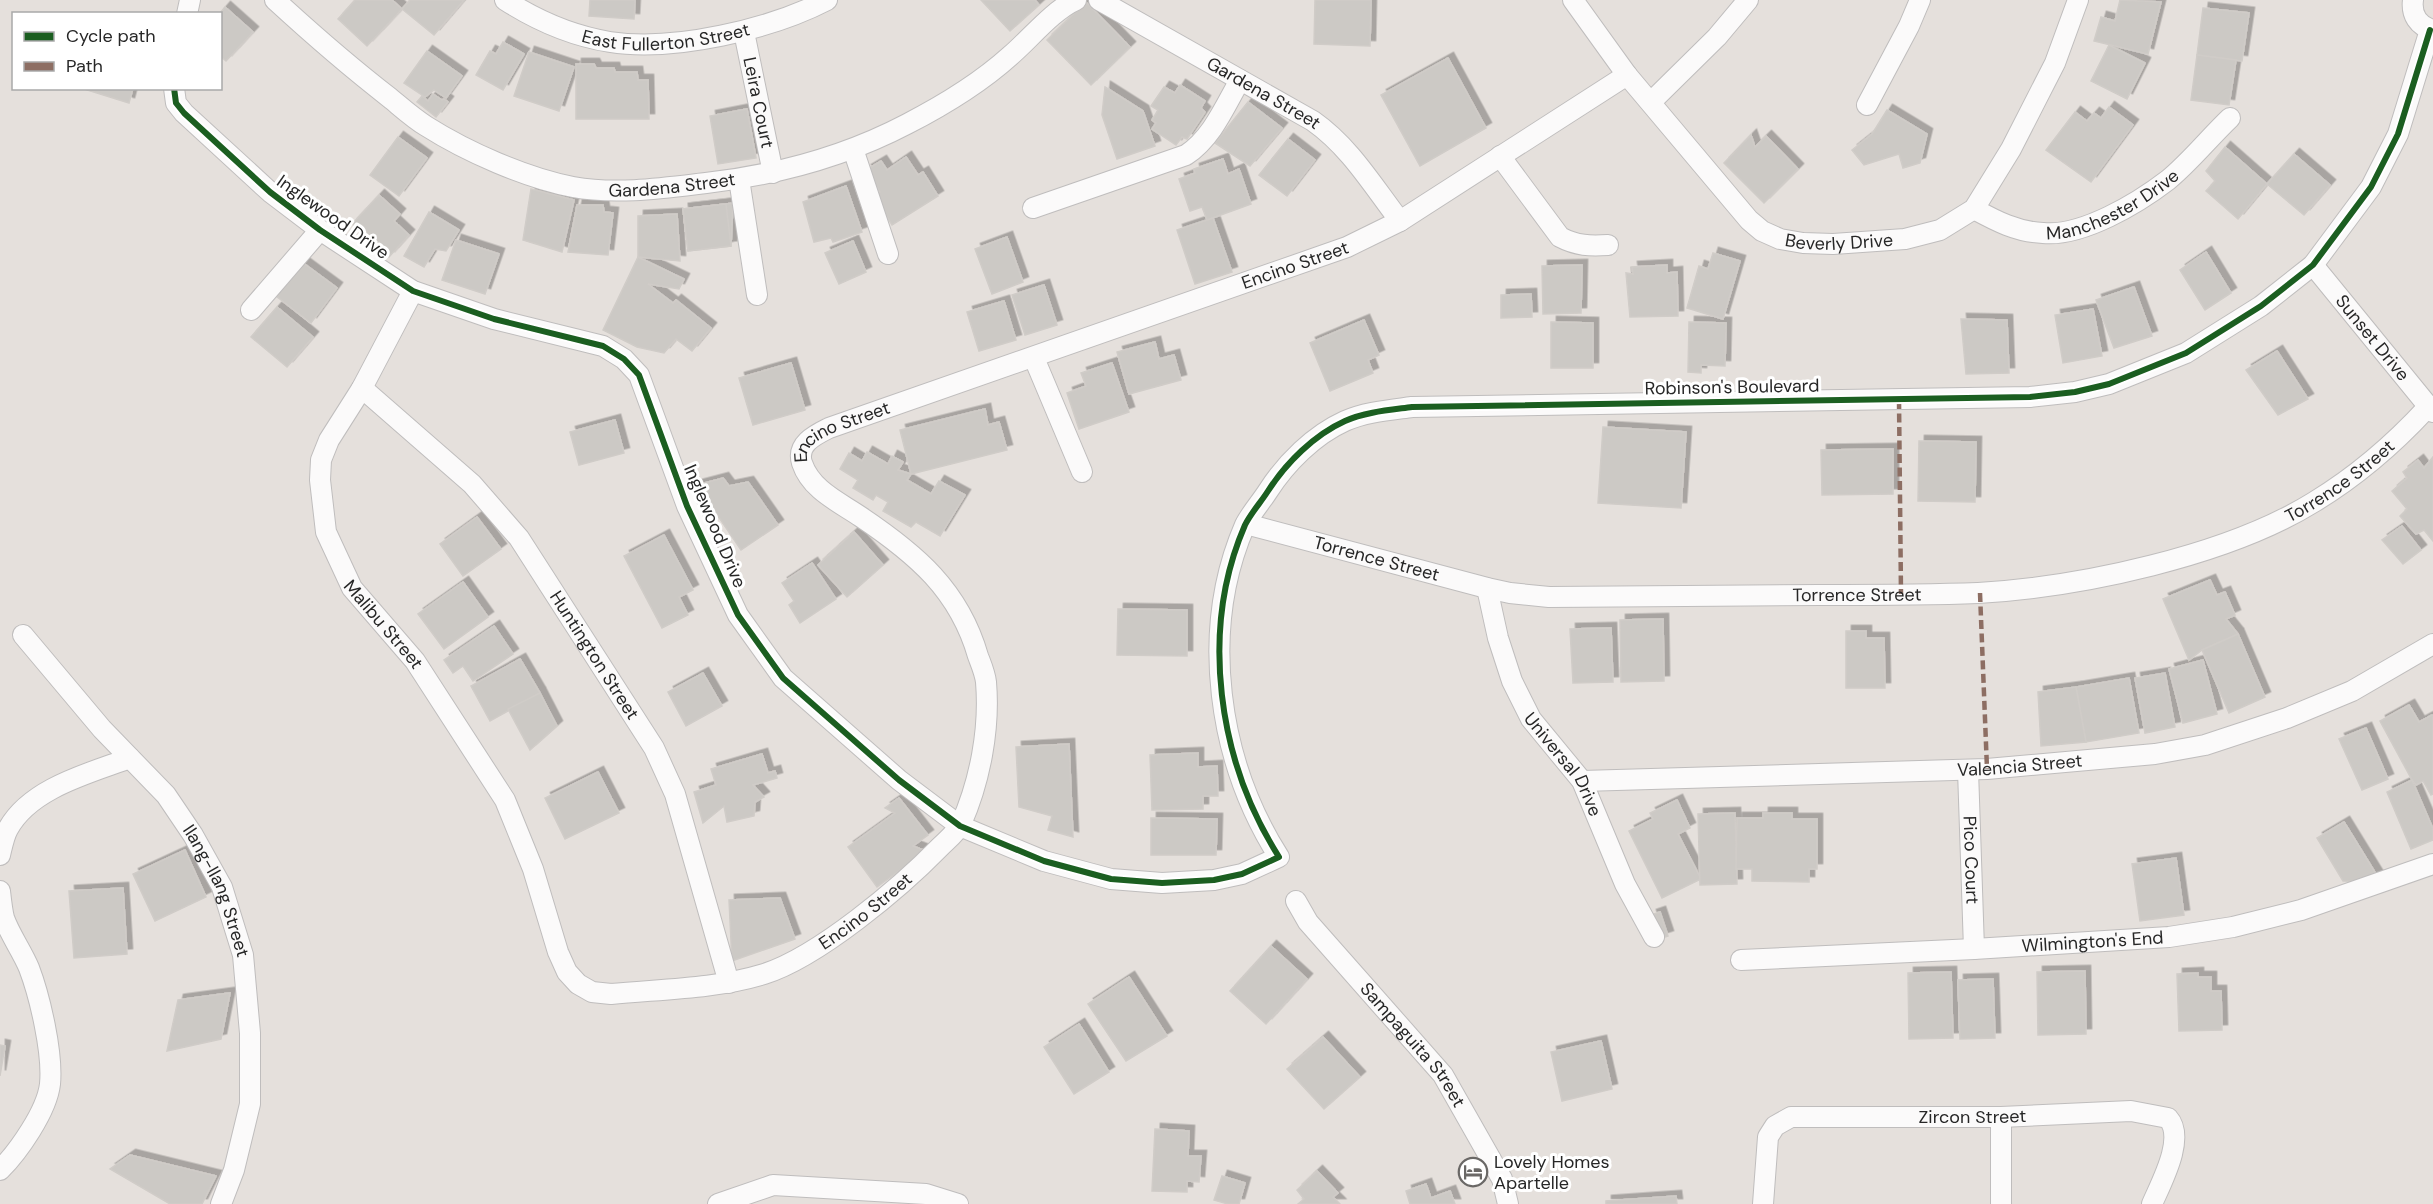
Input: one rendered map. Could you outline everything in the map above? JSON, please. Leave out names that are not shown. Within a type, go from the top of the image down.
[{"type":"street","name":"Gardena Street","points":[[275,0],[366,80],[425,126],[481,155],[531,175],[574,188],[621,190],[739,179],[773,173],[853,149],[907,124],[961,93],[1008,58],[1060,11],[1076,0]]},
{"type":"street","name":"East Fullerton Street","points":[[505,0],[558,28],[611,42],[667,43],[744,32],[827,0]]},
{"type":"street","name":"Gardena Street","points":[[1099,0],[1329,132],[1344,146],[1400,222]]},
{"type":"street","name":"Beverly Drive","points":[[1573,0],[1627,75],[1749,220],[1762,231],[1780,239],[1803,243],[1833,244],[1905,240],[1940,230],[1974,209],[2011,149],[2055,63],[2078,0]]},
{"type":"street","points":[[1651,102],[1717,37],[1748,0]]},
{"type":"street","points":[[1867,105],[1910,26],[1920,0]]},
{"type":"street","points":[[2407,1],[2424,27],[2432,30]]},
{"type":"street","name":"Robinson's Boulevard","points":[[1279,857],[1266,838],[1235,762],[1222,692],[1219,634],[1226,580],[1246,524],[1281,471],[1313,442],[1344,421],[1375,412],[1412,407],[2030,397],[2075,392],[2109,384],[2186,353],[2261,306],[2313,265],[2371,188],[2398,134],[2432,30]]},
{"type":"street","name":"Leira Court","points":[[744,32],[773,173]]},
{"type":"street","name":"Encino Street","points":[[558,952],[567,972],[578,984],[592,992],[611,994],[729,983],[766,973],[820,946],[869,910],[926,862],[960,826],[978,776],[986,726],[986,680],[972,635],[953,600],[928,567],[888,536],[824,493],[807,474],[800,453],[805,444],[829,428],[1347,247],[1400,222],[1627,75]]},
{"type":"street","points":[[1033,208],[1186,154],[1198,147],[1206,138],[1240,80]]},
{"type":"street","name":"Inglewood Drive","points":[[174,90],[176,103],[184,114],[270,192],[320,230],[413,291],[494,319],[603,346],[624,358],[639,375],[687,506],[738,615],[783,678],[899,780],[960,826],[1044,861],[1111,879],[1162,883],[1214,880],[1242,874],[1279,857]]},
{"type":"street","name":"Manchester Drive","points":[[1974,209],[2006,226],[2025,231],[2045,234],[2068,231],[2112,215],[2168,179],[2230,118]]},
{"type":"street","points":[[853,149],[888,254]]},
{"type":"street","points":[[1500,156],[1560,237],[1579,245],[1608,246]]},
{"type":"street","points":[[739,179],[757,295]]},
{"type":"street","points":[[251,310],[320,230]]},
{"type":"street","name":"Sunset Drive","points":[[2313,265],[2430,409]]},
{"type":"street","name":"Malibu Street","points":[[413,291],[362,388],[329,440],[321,460],[320,480],[326,532],[352,588],[415,661],[505,800],[533,868],[558,952]]},
{"type":"street","points":[[1034,357],[1082,472]]},
{"type":"street","name":"Huntington Street","points":[[362,388],[472,484],[519,538],[654,748],[675,794],[729,983]]},
{"type":"street","name":"Torrence Street","points":[[1246,524],[1486,588],[1549,597],[1878,595],[1980,592],[2072,582],[2140,568],[2213,547],[2262,529],[2313,503],[2367,465],[2430,409]]},
{"type":"street","name":"Universal Drive","points":[[1486,588],[1498,638],[1512,681],[1531,719],[1582,781],[1625,884],[1654,937]]},
{"type":"street","name":"Ilang-Ilang Street","points":[[23,635],[102,729],[166,795],[193,835],[222,887],[243,955],[250,1033],[250,1104],[234,1170],[220,1204]]},
{"type":"street","name":"Valencia Street","points":[[1582,781],[1968,770],[2130,758],[2205,745],[2287,718],[2352,691],[2433,644]]},
{"type":"street","points":[[0,855],[8,829],[25,807],[63,782],[130,758]]},
{"type":"street","name":"Pico Court","points":[[1968,770],[1974,950]]},
{"type":"street","name":"Wilmington's End","points":[[1742,960],[1974,950],[2169,937],[2233,927],[2301,910],[2433,864]]},
{"type":"street","points":[[0,891],[4,918],[28,968],[39,1001],[47,1043],[50,1085],[39,1113],[17,1153],[0,1170]]},
{"type":"street","name":"Sampaguita Street","points":[[1296,901],[1308,922],[1443,1075],[1502,1179],[1508,1204]]},
{"type":"street","name":"Zircon Street","points":[[1763,1204],[1768,1137],[1775,1126],[1791,1117],[2001,1117],[2131,1111],[2161,1116],[2172,1123],[2175,1135],[2174,1148],[2152,1204]]},
{"type":"street","points":[[2001,1117],[2001,1204]]},
{"type":"street","points":[[718,1204],[773,1185],[926,1194],[958,1204]]},
{"type":"building","points":[[355,0],[392,0],[402,9],[367,46],[338,19]]},
{"type":"building","points":[[410,0],[464,0],[434,35],[402,9]]},
{"type":"building","points":[[590,0],[635,0],[634,19],[589,16]]},
{"type":"building","points":[[981,0],[1035,0],[1039,5],[1010,31]]},
{"type":"building","points":[[1315,0],[1371,0],[1370,46],[1314,44]]},
{"type":"building","points":[[2120,0],[2161,2],[2148,54],[2094,41],[2101,17],[2115,21]]},
{"type":"building","points":[[1086,2],[1130,47],[1091,85],[1047,40]]},
{"type":"building","points":[[225,7],[253,32],[226,61],[222,58],[221,12]]},
{"type":"building","points":[[2203,8],[2249,13],[2242,61],[2197,55]]},
{"type":"building","points":[[503,42],[524,54],[503,90],[476,75],[490,51],[496,54]]},
{"type":"building","points":[[2109,45],[2145,63],[2127,99],[2091,81]]},
{"type":"building","points":[[427,51],[462,76],[446,98],[434,90],[425,97],[404,83]]},
{"type":"building","points":[[529,52],[574,67],[559,111],[514,96]]},
{"type":"building","points":[[2197,55],[2236,60],[2229,105],[2191,100]]},
{"type":"building","points":[[1448,58],[1486,128],[1420,166],[1381,95]]},
{"type":"building","points":[[576,64],[594,64],[596,68],[614,68],[615,72],[637,72],[638,80],[648,80],[649,119],[576,119]]},
{"type":"building","points":[[1180,85],[1205,101],[1201,108],[1205,112],[1187,139],[1182,137],[1176,145],[1152,129],[1156,123],[1152,120],[1158,110],[1151,106],[1164,87],[1175,93]]},
{"type":"building","points":[[1105,87],[1143,111],[1155,146],[1117,159],[1102,115]]},
{"type":"building","points":[[87,90],[132,90],[129,103]]},
{"type":"building","points":[[433,94],[448,102],[436,117],[417,102],[422,96],[428,101]]},
{"type":"building","points":[[1248,102],[1282,128],[1250,166],[1215,143]]},
{"type":"building","points":[[2109,107],[2133,125],[2091,182],[2046,150],[2075,112],[2087,121],[2094,113],[2101,118]]},
{"type":"building","points":[[747,109],[756,158],[718,164],[710,116]]},
{"type":"building","points":[[1887,110],[1927,134],[1920,163],[1903,168],[1899,154],[1864,165],[1852,150],[1872,134]]},
{"type":"building","points":[[1751,135],[1755,147],[1766,136],[1798,169],[1764,203],[1724,163]]},
{"type":"building","points":[[398,137],[427,158],[399,196],[370,175]]},
{"type":"building","points":[[1288,139],[1315,160],[1287,196],[1259,175]]},
{"type":"building","points":[[2225,147],[2267,184],[2238,219],[2206,191],[2215,181],[2206,171]]},
{"type":"building","points":[[2294,154],[2330,185],[2304,215],[2267,184]]},
{"type":"building","points":[[906,157],[918,175],[923,172],[938,196],[892,225],[874,196],[880,192],[866,170],[881,161],[887,170]]},
{"type":"building","points":[[1223,159],[1228,174],[1239,169],[1251,204],[1207,220],[1202,207],[1190,211],[1179,179],[1195,173],[1194,169]]},
{"type":"building","points":[[846,186],[862,232],[833,242],[831,238],[814,242],[803,202]]},
{"type":"building","points":[[531,189],[574,200],[562,252],[523,240]]},
{"type":"building","points":[[379,195],[400,214],[394,221],[409,235],[389,257],[352,224]]},
{"type":"building","points":[[733,203],[731,246],[688,251],[683,209]]},
{"type":"building","points":[[726,204],[731,246],[688,251],[683,209]]},
{"type":"building","points":[[577,205],[603,205],[604,212],[613,213],[608,255],[568,252]]},
{"type":"building","points":[[429,212],[459,230],[446,251],[435,249],[424,267],[404,256]]},
{"type":"building","points":[[677,214],[680,261],[638,257],[638,216]]},
{"type":"building","points":[[1213,218],[1232,272],[1195,284],[1177,230]]},
{"type":"building","points":[[1007,237],[1023,282],[992,294],[975,249]]},
{"type":"building","points":[[456,240],[499,254],[485,294],[442,280]]},
{"type":"building","points":[[853,241],[866,272],[839,284],[825,253]]},
{"type":"building","points":[[2206,252],[2231,293],[2205,310],[2180,270]]},
{"type":"building","points":[[1713,253],[1740,261],[1723,319],[1687,308],[1699,266],[1708,269]]},
{"type":"building","points":[[638,257],[684,279],[679,289],[648,284],[673,303],[676,300],[711,328],[692,351],[676,339],[664,353],[637,347],[603,330]]},
{"type":"building","points":[[302,262],[337,288],[311,323],[276,296]]},
{"type":"building","points":[[1582,265],[1581,313],[1543,314],[1542,266]]},
{"type":"building","points":[[1667,265],[1667,273],[1677,272],[1678,316],[1630,317],[1626,273],[1633,274],[1632,267]]},
{"type":"building","points":[[1044,285],[1057,325],[1025,335],[1012,295]]},
{"type":"building","points":[[2134,287],[2152,336],[2114,348],[2096,300]]},
{"type":"building","points":[[1531,294],[1532,317],[1501,318],[1501,295]]},
{"type":"building","points":[[1004,301],[1016,340],[979,351],[967,312]]},
{"type":"building","points":[[277,307],[313,337],[287,367],[251,337]]},
{"type":"building","points":[[2093,309],[2102,356],[2063,363],[2055,315]]},
{"type":"building","points":[[1961,319],[2007,320],[2009,373],[1966,374]]},
{"type":"building","points":[[1364,320],[1379,355],[1368,360],[1373,373],[1330,391],[1310,343]]},
{"type":"building","points":[[1551,322],[1593,323],[1593,368],[1551,368]]},
{"type":"building","points":[[1689,322],[1726,323],[1725,366],[1701,365],[1701,373],[1688,372]]},
{"type":"building","points":[[1155,342],[1159,359],[1174,355],[1181,380],[1129,394],[1117,352]]},
{"type":"building","points":[[2277,351],[2308,399],[2278,415],[2246,370]]},
{"type":"building","points":[[791,363],[805,410],[753,425],[739,378]]},
{"type":"building","points":[[1112,363],[1129,412],[1079,429],[1067,393],[1086,386],[1081,373]]},
{"type":"building","points":[[985,409],[988,425],[999,422],[1007,450],[911,474],[900,430]]},
{"type":"building","points":[[615,420],[624,453],[579,465],[570,432]]},
{"type":"building","points":[[1603,427],[1686,432],[1681,508],[1598,503]]},
{"type":"building","points":[[1919,441],[1976,442],[1975,502],[1918,501]]},
{"type":"building","points":[[1893,449],[1893,494],[1822,495],[1821,450]]},
{"type":"building","points":[[867,452],[888,464],[892,456],[903,462],[898,470],[911,474],[907,480],[931,494],[939,481],[965,495],[940,536],[916,522],[911,527],[883,511],[888,502],[876,495],[873,500],[853,488],[858,480],[840,469],[849,453],[862,461]]},
{"type":"building","points":[[2433,457],[2433,541],[2424,530],[2416,534],[2400,516],[2407,509],[2392,491],[2407,478],[2403,472],[2418,460],[2424,468]]},
{"type":"building","points":[[723,478],[729,486],[748,482],[778,525],[741,550],[697,485]]},
{"type":"building","points":[[477,517],[501,549],[463,576],[440,544]]},
{"type":"building","points":[[2402,526],[2421,550],[2403,564],[2382,540]]},
{"type":"building","points":[[854,532],[883,565],[847,597],[818,565]]},
{"type":"building","points":[[664,535],[693,590],[679,597],[688,615],[662,628],[624,556]]},
{"type":"building","points":[[812,563],[836,599],[800,623],[789,605],[794,601],[782,583]]},
{"type":"building","points":[[2210,580],[2217,595],[2225,592],[2235,615],[2226,619],[2238,634],[2202,650],[2189,660],[2163,599]]},
{"type":"building","points":[[463,582],[488,617],[444,649],[418,614]]},
{"type":"building","points":[[1118,609],[1187,610],[1187,656],[1117,655]]},
{"type":"building","points":[[1663,619],[1664,681],[1621,682],[1620,620]]},
{"type":"building","points":[[494,626],[513,654],[473,681],[463,666],[453,673],[444,660]]},
{"type":"building","points":[[1611,628],[1613,682],[1573,683],[1570,629]]},
{"type":"building","points":[[1846,631],[1866,631],[1866,638],[1884,638],[1885,688],[1846,688]]},
{"type":"building","points":[[2238,634],[2265,697],[2229,713],[2202,650]]},
{"type":"building","points":[[520,659],[540,693],[490,721],[471,686]]},
{"type":"building","points":[[2203,660],[2217,714],[2183,723],[2169,669]]},
{"type":"building","points":[[703,673],[722,706],[686,726],[668,692]]},
{"type":"building","points":[[2165,673],[2175,727],[2145,733],[2135,678]]},
{"type":"building","points":[[2129,678],[2139,733],[2086,742],[2076,687]]},
{"type":"building","points":[[2076,687],[2086,742],[2041,746],[2038,692]]},
{"type":"building","points":[[540,693],[557,726],[530,750],[508,709]]},
{"type":"building","points":[[2409,705],[2419,722],[2432,715],[2433,717],[2433,794],[2431,795],[2423,781],[2416,785],[2412,780],[2380,721]]},
{"type":"building","points":[[2366,728],[2388,779],[2362,790],[2339,739]]},
{"type":"building","points":[[1069,744],[1073,837],[1048,830],[1052,816],[1019,807],[1016,747]]},
{"type":"building","points":[[1198,753],[1198,767],[1217,766],[1218,796],[1203,796],[1203,809],[1152,810],[1150,755]]},
{"type":"building","points":[[762,754],[768,773],[775,771],[777,778],[753,785],[764,797],[755,802],[754,816],[727,822],[724,806],[703,823],[694,792],[716,785],[711,769]]},
{"type":"building","points":[[598,772],[619,813],[565,839],[545,798]]},
{"type":"building","points":[[2412,780],[2433,829],[2433,840],[2411,849],[2387,792]]},
{"type":"building","points":[[899,798],[928,835],[913,846],[926,851],[877,887],[848,847],[895,813],[885,808]]},
{"type":"building","points":[[1677,800],[1690,828],[1678,834],[1701,879],[1662,898],[1629,831],[1653,819],[1650,813]]},
{"type":"building","points":[[1735,813],[1737,884],[1700,885],[1698,814]]},
{"type":"building","points":[[1763,813],[1792,813],[1792,819],[1817,819],[1817,869],[1809,869],[1809,882],[1752,881],[1752,869],[1736,869],[1737,818],[1763,818]]},
{"type":"building","points":[[1151,818],[1217,819],[1216,855],[1151,855]]},
{"type":"building","points":[[2344,822],[2381,882],[2343,881],[2317,838]]},
{"type":"building","points":[[185,850],[206,897],[155,921],[133,874]]},
{"type":"building","points":[[2176,858],[2184,915],[2140,921],[2132,864]]},
{"type":"building","points":[[123,888],[127,954],[74,958],[69,891]]},
{"type":"building","points":[[780,898],[795,939],[732,961],[729,900]]},
{"type":"building","points":[[1660,912],[1668,936],[1659,939],[1651,915]]},
{"type":"building","points":[[1271,946],[1307,979],[1266,1024],[1230,991]]},
{"type":"building","points":[[2085,971],[2086,1034],[2038,1035],[2037,972]]},
{"type":"building","points":[[1951,972],[1953,1038],[1909,1039],[1908,973]]},
{"type":"building","points":[[2198,973],[2198,977],[2211,977],[2211,991],[2221,991],[2222,1030],[2179,1031],[2177,974]]},
{"type":"building","points":[[1129,977],[1167,1036],[1126,1061],[1088,1004]]},
{"type":"building","points":[[1993,979],[1995,1038],[1960,1039],[1958,980]]},
{"type":"building","points":[[230,993],[221,1039],[167,1051],[178,1000]]},
{"type":"building","points":[[1079,1024],[1109,1072],[1074,1094],[1044,1047]]},
{"type":"building","points":[[1323,1037],[1360,1077],[1324,1109],[1287,1069]]},
{"type":"building","points":[[1601,1041],[1612,1089],[1562,1101],[1551,1052]]},
{"type":"building","points":[[0,1045],[5,1046],[0,1076]]},
{"type":"building","points":[[1155,1129],[1189,1131],[1188,1156],[1201,1156],[1199,1182],[1187,1181],[1187,1192],[1152,1191]]},
{"type":"building","points":[[130,1155],[216,1176],[202,1204],[170,1204],[110,1169]]},
{"type":"building","points":[[1317,1171],[1338,1193],[1333,1197],[1340,1204],[1298,1204],[1304,1199],[1297,1190]]},
{"type":"building","points":[[1222,1176],[1245,1183],[1239,1204],[1214,1200]]},
{"type":"building","points":[[1426,1184],[1431,1198],[1450,1191],[1455,1204],[1410,1204],[1406,1191]]},
{"type":"building","points":[[1676,1196],[1677,1204],[1606,1204],[1606,1201]]},
{"type":"marked path","points":[[1899,400],[1901,594]]},
{"type":"marked path","points":[[1980,593],[1987,769]]},
{"type":"cycle path","points":[[174,90],[176,103],[184,113],[270,192],[320,230],[413,291],[494,319],[603,346],[624,359],[639,375],[687,506],[738,615],[783,678],[899,780],[960,826],[1044,861],[1111,879],[1162,883],[1214,880],[1242,874],[1279,857],[1258,820],[1241,780],[1229,738],[1222,695],[1219,651],[1222,608],[1231,566],[1247,521],[1283,470],[1322,434],[1361,415],[1412,407],[2030,397],[2075,392],[2109,384],[2186,353],[2261,306],[2313,265],[2371,187],[2398,134],[2430,30]]},
{"type":"place","name":"Lovely Homes Apartelle","points":[[1473,1172]]}]
